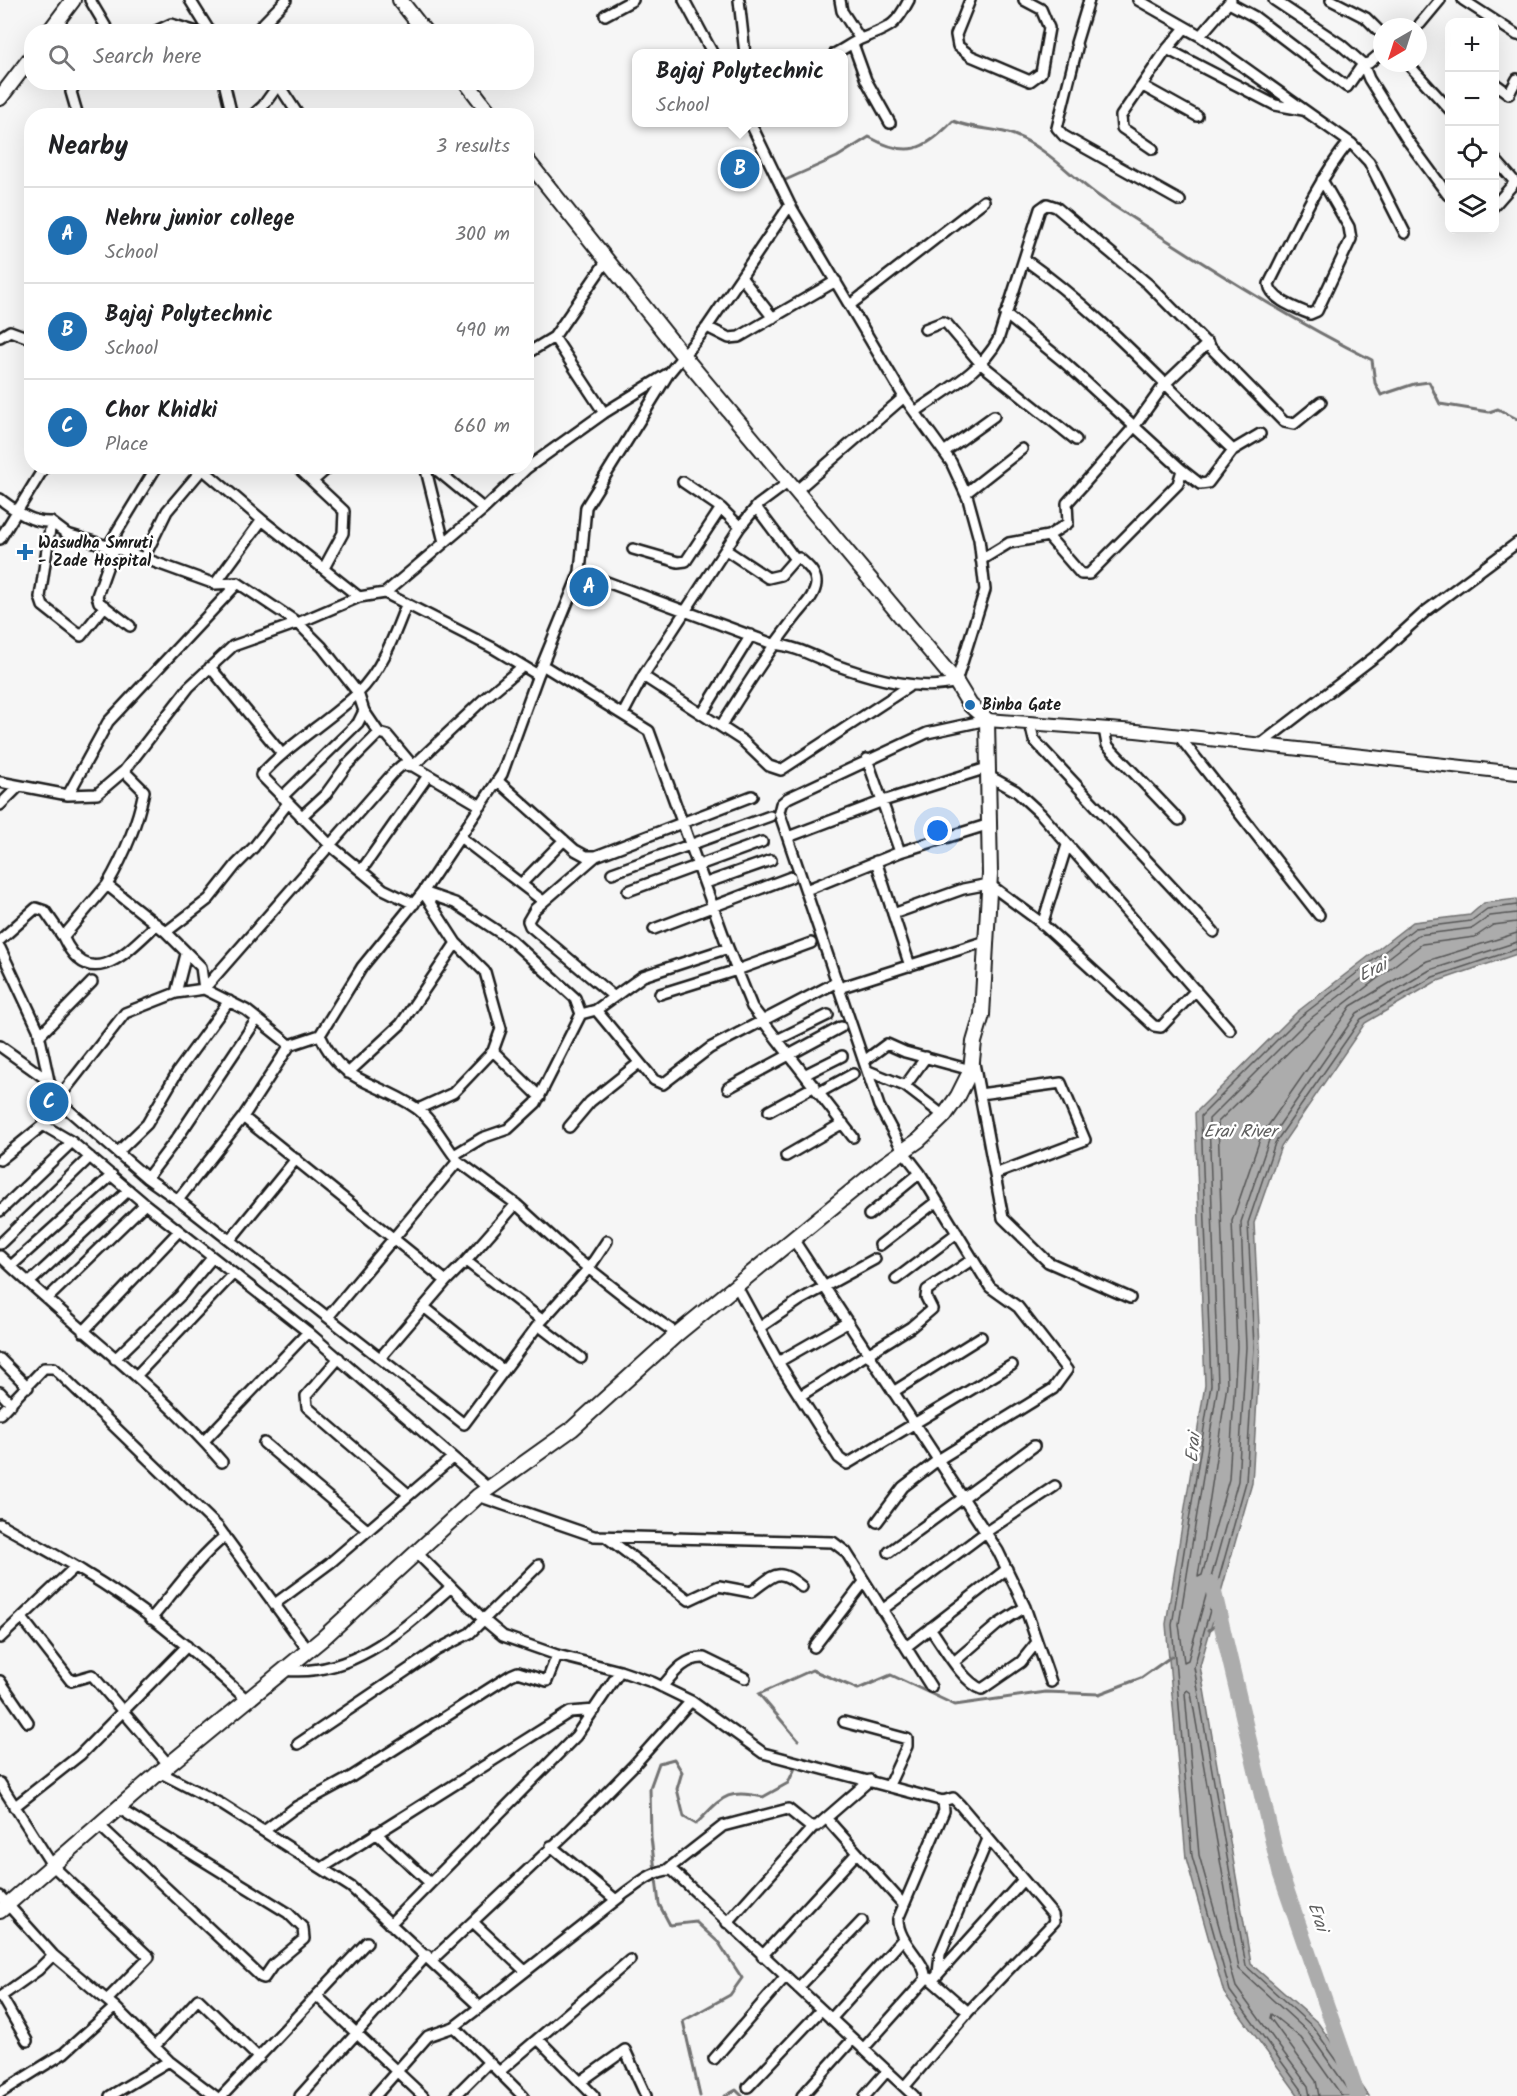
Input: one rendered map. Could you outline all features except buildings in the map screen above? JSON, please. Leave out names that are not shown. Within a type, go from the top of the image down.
[{"type":"main road","points":[[55,24],[73,0]]},
{"type":"main road","points":[[400,0],[419,24]]},
{"type":"main road","points":[[0,98],[24,66]]},
{"type":"main road","points":[[472,90],[486,108]]},
{"type":"main road","points":[[2,1904],[52,1865],[164,1768],[308,1650],[483,1492],[572,1429],[677,1334],[919,1140],[944,1116],[958,1095],[972,1064],[974,1042],[982,1015],[989,884],[987,720],[970,705],[956,682],[684,357],[534,169]]},
{"type":"street","points":[[90,0],[104,24]]},
{"type":"street","points":[[190,0],[205,24]]},
{"type":"street","points":[[263,24],[286,0]]},
{"type":"street","points":[[605,15],[633,0]]},
{"type":"street","points":[[684,0],[710,49]]},
{"type":"street","points":[[739,0],[744,49]]},
{"type":"street","points":[[840,0],[842,11],[857,41],[866,80],[890,123]]},
{"type":"street","points":[[843,49],[889,29],[901,17],[909,0]]},
{"type":"street","points":[[970,0],[956,35],[958,46],[971,56],[1030,81],[1041,73],[1049,28],[1041,9],[1024,0]]},
{"type":"street","points":[[1089,0],[1057,128],[1064,136],[1180,201]]},
{"type":"street","points":[[1138,0],[1200,36],[1349,142],[1369,162],[1405,232]]},
{"type":"street","points":[[1274,0],[1340,44],[1363,64],[1369,78],[1406,138],[1445,191]]},
{"type":"street","points":[[1331,0],[1365,18],[1373,26]]},
{"type":"street","points":[[1425,18],[1440,0]]},
{"type":"street","points":[[1463,0],[1482,18]]},
{"type":"street","points":[[1200,36],[1230,1],[1255,17],[1347,87],[1363,64],[1373,60]]},
{"type":"street","points":[[1499,27],[1517,35]]},
{"type":"street","points":[[1153,149],[1125,130],[1120,122],[1167,49],[1185,28]]},
{"type":"street","points":[[1167,49],[1275,105],[1305,111]]},
{"type":"street","points":[[1415,72],[1445,106]]},
{"type":"street","points":[[1499,87],[1509,94],[1517,79]]},
{"type":"street","points":[[1143,86],[1197,116]]},
{"type":"street","points":[[72,90],[76,108]]},
{"type":"street","points":[[226,90],[230,108]]},
{"type":"street","points":[[261,108],[271,90]]},
{"type":"street","points":[[282,90],[293,108]]},
{"type":"street","points":[[580,572],[773,644],[802,650],[832,663],[895,680],[908,687],[939,687],[956,682],[985,590],[979,539],[966,493],[944,452],[904,397],[790,205],[752,127]]},
{"type":"street","points":[[1322,180],[1349,227],[1351,239],[1317,311],[1310,314],[1277,297],[1269,285],[1322,180],[1349,142]]},
{"type":"street","points":[[1499,164],[1515,182],[1499,200]]},
{"type":"street","points":[[850,305],[984,201]]},
{"type":"street","points":[[915,412],[981,364],[998,340],[1040,208],[1047,204],[1052,205],[1148,284],[1288,424],[1294,424],[1321,402]]},
{"type":"street","points":[[178,1200],[243,1117],[290,1044],[320,1035],[363,967],[423,892],[498,781],[580,572],[585,507],[669,373],[706,327],[790,205]]},
{"type":"street","points":[[1024,259],[1056,282],[1113,331],[1164,385],[1233,450]]},
{"type":"street","points":[[534,349],[554,337],[607,260]]},
{"type":"street","points":[[741,277],[773,318]]},
{"type":"street","points":[[706,327],[734,338],[836,281]]},
{"type":"street","points":[[1005,314],[1064,362],[1200,484],[1208,483],[1233,450],[1260,434]]},
{"type":"street","points":[[925,329],[940,323],[947,324],[981,364],[1076,440]]},
{"type":"street","points":[[0,337],[10,331],[24,336]]},
{"type":"street","points":[[554,337],[604,413]]},
{"type":"street","points":[[981,560],[1009,543],[1048,536],[1068,523],[1067,503],[1134,427],[1164,385],[1208,343]]},
{"type":"street","points":[[534,461],[604,413],[669,373]]},
{"type":"street","points":[[623,714],[686,610],[740,527],[756,507],[792,487],[904,397]]},
{"type":"street","points":[[944,452],[994,416]]},
{"type":"street","points":[[966,493],[1022,449]]},
{"type":"street","points":[[1048,536],[1081,574],[1089,574],[1120,546],[1178,484],[1182,477],[1181,469]]},
{"type":"street","points":[[0,539],[40,474]]},
{"type":"street","points":[[130,626],[98,600],[97,591],[111,548],[153,474]]},
{"type":"street","points":[[143,560],[166,511],[196,474]]},
{"type":"street","points":[[210,474],[262,520],[359,597]]},
{"type":"street","points":[[306,474],[344,511],[343,533],[324,568]]},
{"type":"street","points":[[314,480],[321,474]]},
{"type":"street","points":[[427,474],[444,542]]},
{"type":"street","points":[[441,474],[484,510]]},
{"type":"street","points":[[0,782],[68,795],[97,794],[124,771],[189,687],[233,646],[298,623],[359,597],[385,593],[484,510],[519,474]]},
{"type":"street","points":[[683,482],[721,508],[740,527]]},
{"type":"street","points":[[0,499],[17,512],[40,523],[51,522],[67,534],[215,584],[238,583],[298,623],[322,647],[358,693],[364,711],[380,733],[387,735],[413,766],[427,777],[481,806]]},
{"type":"street","points":[[721,726],[773,644],[811,597],[816,585],[816,578],[811,570],[799,558],[795,559],[756,507]]},
{"type":"street","points":[[633,549],[678,562],[686,561],[721,508]]},
{"type":"street","points":[[215,584],[262,520]]},
{"type":"street","points":[[51,522],[40,597],[43,606],[81,636],[105,606]]},
{"type":"street","points":[[1261,744],[1381,652],[1426,611],[1517,543]]},
{"type":"street","points":[[726,550],[768,578],[781,575],[795,559]]},
{"type":"street","points":[[68,795],[108,722],[238,583]]},
{"type":"street","points":[[385,593],[493,648],[522,668],[541,671],[623,714],[639,723],[654,738],[728,948],[752,1007],[854,1137]]},
{"type":"street","points":[[406,605],[388,650],[358,693],[282,754],[261,775],[331,846],[382,889],[414,904]]},
{"type":"street","points":[[702,714],[751,636]]},
{"type":"street","points":[[210,667],[282,754]]},
{"type":"street","points":[[204,989],[402,765],[413,766],[485,698],[522,668]]},
{"type":"street","points":[[644,676],[743,741],[772,768],[783,770],[908,687]]},
{"type":"street","points":[[166,932],[208,899],[254,847],[285,800],[358,723],[364,711]]},
{"type":"street","points":[[878,1522],[903,1487],[938,1460],[1053,1389],[1067,1370],[1018,1307],[994,1292],[920,1173],[903,1151],[879,1106],[779,812],[783,801],[867,759],[927,733],[987,720],[1178,735],[1517,773]]},
{"type":"street","points":[[1029,723],[1034,740],[1214,932]]},
{"type":"street","points":[[1104,729],[1107,745],[1179,820]]},
{"type":"street","points":[[301,817],[326,794],[347,765],[380,733]]},
{"type":"street","points":[[1178,735],[1319,915]]},
{"type":"street","points":[[867,759],[900,852]]},
{"type":"street","points":[[63,937],[107,885],[126,853],[138,822],[144,791],[124,771]]},
{"type":"street","points":[[788,837],[883,801],[987,771],[1028,801],[1230,1030]]},
{"type":"street","points":[[361,871],[427,777]]},
{"type":"street","points":[[498,781],[581,854],[596,856]]},
{"type":"street","points":[[0,805],[19,786]]},
{"type":"street","points":[[613,996],[530,926],[530,915],[596,856],[752,796]]},
{"type":"street","points":[[612,873],[770,816]]},
{"type":"street","points":[[806,891],[900,852],[990,824]]},
{"type":"street","points":[[460,837],[543,901]]},
{"type":"street","points":[[521,884],[564,840]]},
{"type":"street","points":[[628,891],[762,842]]},
{"type":"street","points":[[1042,925],[1067,845]]},
{"type":"street","points":[[706,883],[771,860]]},
{"type":"street","points":[[876,861],[910,966]]},
{"type":"street","points":[[654,930],[791,877]]},
{"type":"street","points":[[894,914],[963,889],[989,884],[1042,925],[1156,1027],[1161,1027],[1196,990]]},
{"type":"street","points":[[107,885],[157,924],[201,967],[204,989]]},
{"type":"street","points":[[418,1109],[453,1093],[493,1051],[501,1029],[485,972],[456,943],[423,892]]},
{"type":"street","points":[[328,1317],[394,1238],[456,1158],[482,1138],[508,1129],[540,1097],[581,1014],[575,998],[511,940],[456,903],[423,892]]},
{"type":"street","points":[[0,940],[36,908],[45,911],[76,957],[87,964],[97,966],[117,961],[157,924]]},
{"type":"street","points":[[596,1010],[657,1083],[663,1084],[710,1048],[761,1019],[838,985],[910,966],[986,942]]},
{"type":"street","points":[[348,1073],[401,1024],[456,943]]},
{"type":"street","points":[[660,994],[737,970],[811,943]]},
{"type":"street","points":[[0,948],[38,1029],[49,1081],[57,1100],[147,1178],[230,1240],[464,1424],[540,1323],[589,1268],[607,1241]]},
{"type":"street","points":[[581,1014],[596,1010],[644,976],[728,948]]},
{"type":"street","points":[[176,993],[186,954]]},
{"type":"street","points":[[39,1036],[92,982]]},
{"type":"street","points":[[0,1160],[44,1125],[49,1102],[57,1100],[125,1014],[176,993],[204,989],[230,1001],[290,1044]]},
{"type":"street","points":[[118,1152],[147,1124],[178,1071],[230,1001]]},
{"type":"street","points":[[779,1039],[828,1015]]},
{"type":"street","points":[[147,1178],[178,1137],[257,1019]]},
{"type":"street","points":[[728,1088],[788,1053],[841,1027]]},
{"type":"street","points":[[320,1035],[329,1056],[348,1073],[361,1082],[386,1090],[418,1109],[456,1158],[516,1204],[589,1268],[677,1334]]},
{"type":"street","points":[[864,1061],[887,1044],[926,1057],[972,1064],[980,1094],[1003,1218],[1037,1253],[1059,1268],[1130,1298]]},
{"type":"street","points":[[0,1046],[49,1081]]},
{"type":"street","points":[[493,1051],[540,1097]]},
{"type":"street","points":[[806,1074],[842,1056]]},
{"type":"street","points":[[905,1086],[926,1057]]},
{"type":"street","points":[[569,1127],[598,1094],[639,1063]]},
{"type":"street","points":[[868,1071],[905,1086],[944,1116]]},
{"type":"street","points":[[769,1112],[853,1074]]},
{"type":"street","points":[[980,1094],[1061,1083],[1085,1140],[995,1174]]},
{"type":"street","points":[[243,1117],[447,1281]]},
{"type":"street","points":[[786,1156],[843,1123]]},
{"type":"street","points":[[44,1125],[72,1142],[145,1204],[308,1332],[452,1458],[483,1492],[594,1536],[820,1540],[842,1547],[932,1687]]},
{"type":"street","points":[[0,1211],[72,1142]]},
{"type":"street","points":[[0,1244],[90,1157]]},
{"type":"street","points":[[230,1240],[296,1159]]},
{"type":"street","points":[[869,1215],[920,1173]]},
{"type":"street","points":[[11,1266],[112,1175]]},
{"type":"street","points":[[30,1282],[129,1190]]},
{"type":"street","points":[[880,1245],[937,1202]]},
{"type":"street","points":[[47,1299],[145,1204]]},
{"type":"street","points":[[380,1358],[516,1204]]},
{"type":"street","points":[[83,1332],[179,1231]]},
{"type":"street","points":[[896,1279],[957,1233]]},
{"type":"street","points":[[793,1239],[986,1532],[1025,1607],[1051,1682]]},
{"type":"street","points":[[0,1256],[186,1421],[222,1462]]},
{"type":"street","points":[[116,1359],[181,1295],[213,1258]]},
{"type":"street","points":[[800,1396],[911,1327],[932,1310],[926,1297],[927,1290],[973,1258]]},
{"type":"street","points":[[759,1328],[825,1286],[875,1259]]},
{"type":"street","points":[[466,1261],[581,1358]]},
{"type":"street","points":[[136,1376],[233,1274]]},
{"type":"street","points":[[736,1285],[778,1362],[839,1458],[846,1464],[915,1425],[1012,1365]]},
{"type":"street","points":[[424,1307],[504,1371]]},
{"type":"street","points":[[778,1362],[848,1322]]},
{"type":"street","points":[[204,1441],[308,1332]]},
{"type":"street","points":[[893,1392],[981,1337]]},
{"type":"street","points":[[339,1358],[306,1396],[307,1407],[408,1494]]},
{"type":"street","points":[[0,1359],[28,1387]]},
{"type":"street","points":[[0,1414],[44,1368],[54,1368],[225,1536],[308,1650]]},
{"type":"street","points":[[0,1392],[11,1404]]},
{"type":"street","points":[[264,1443],[366,1529]]},
{"type":"street","points":[[889,1552],[962,1496],[1034,1446]]},
{"type":"street","points":[[276,1603],[330,1563],[366,1529],[452,1458]]},
{"type":"street","points":[[882,1610],[986,1532],[1055,1486]]},
{"type":"street","points":[[0,1524],[75,1567],[150,1618],[187,1646],[247,1700]]},
{"type":"street","points":[[150,1618],[177,1589],[189,1570],[198,1565],[210,1549],[225,1536]]},
{"type":"street","points":[[606,1537],[689,1600],[719,1586],[751,1592],[778,1574],[786,1574],[802,1587]]},
{"type":"street","points":[[416,1552],[503,1636],[557,1655],[620,1671],[662,1687],[691,1701],[763,1753],[943,1801],[949,1798],[958,1802],[1053,1915],[1054,1922],[968,2012],[905,2086]]},
{"type":"street","points":[[297,1744],[437,1650],[470,1634],[539,1565]]},
{"type":"street","points":[[0,1638],[75,1567]]},
{"type":"street","points":[[906,1647],[1007,1569]]},
{"type":"street","points":[[814,1647],[864,1582]]},
{"type":"street","points":[[284,1670],[302,1672],[328,1670],[378,1646],[451,1587]]},
{"type":"street","points":[[954,1662],[998,1625],[1025,1607]]},
{"type":"street","points":[[22,1618],[71,1680],[92,1675],[164,1768],[351,1887],[430,1958],[480,2007]]},
{"type":"street","points":[[930,1628],[972,1684],[982,1689],[1021,1662],[1037,1642]]},
{"type":"street","points":[[14,1808],[80,1755],[187,1646]]},
{"type":"street","points":[[264,1831],[296,1807],[351,1777],[511,1675],[518,1672],[547,1681],[557,1655]]},
{"type":"street","points":[[662,1687],[674,1672],[697,1658],[704,1658],[745,1678]]},
{"type":"street","points":[[390,1924],[576,1736],[620,1671]]},
{"type":"street","points":[[0,1681],[28,1722]]},
{"type":"street","points":[[300,2096],[430,1958],[474,1923],[550,1846],[567,1833],[634,1765],[691,1701]]},
{"type":"street","points":[[322,1868],[570,1712],[595,1710]]},
{"type":"street","points":[[844,1722],[907,1739],[907,1746],[889,1785]]},
{"type":"street","points":[[726,1923],[813,1827],[870,1780]]},
{"type":"street","points":[[0,1783],[52,1865],[149,1957],[107,2000]]},
{"type":"street","points":[[943,1801],[944,1810],[897,1922],[903,1939],[932,1977],[968,2012]]},
{"type":"street","points":[[99,1825],[261,1977],[264,1978],[273,1965],[304,1939],[303,1928],[288,1913],[118,1808]]},
{"type":"street","points":[[375,2096],[428,2036],[454,2026],[616,1900],[648,1878],[666,1870],[723,1826],[733,1821],[788,1809],[813,1827]]},
{"type":"street","points":[[826,1818],[903,1904]]},
{"type":"street","points":[[376,1833],[430,1883]]},
{"type":"street","points":[[932,1977],[941,1950],[988,1839]]},
{"type":"street","points":[[550,1846],[616,1900]]},
{"type":"street","points":[[762,1956],[857,1853]]},
{"type":"street","points":[[666,1870],[677,1873],[726,1923],[914,2096]]},
{"type":"street","points":[[863,2049],[922,1984],[932,1977],[1023,1880]]},
{"type":"street","points":[[2,1904],[53,1955],[116,2007],[156,2045],[169,2061],[215,2096]]},
{"type":"street","points":[[798,1988],[862,1921]]},
{"type":"street","points":[[474,1923],[525,1971]]},
{"type":"street","points":[[831,2019],[903,1939]]},
{"type":"street","points":[[222,2096],[318,1997],[367,1942]]},
{"type":"street","points":[[27,2041],[1,1996],[38,1970],[53,1955]]},
{"type":"street","points":[[499,2072],[630,1960]]},
{"type":"street","points":[[714,2059],[785,1977]]},
{"type":"street","points":[[318,1997],[423,2096]]},
{"type":"street","points":[[156,2045],[198,1999],[260,2058]]},
{"type":"street","points":[[0,2093],[64,2053],[116,2007]]},
{"type":"street","points":[[748,2087],[821,2010]]},
{"type":"street","points":[[454,2026],[523,2096]]},
{"type":"street","points":[[538,2038],[594,2096]]},
{"type":"street","points":[[802,2096],[853,2040]]},
{"type":"street","points":[[580,2082],[625,2049],[646,2096]]},
{"type":"street","points":[[110,2096],[169,2061]]},
{"type":"street","points":[[455,2096],[489,2062]]},
{"type":"street","points":[[865,2096],[887,2072]]},
{"type":"water","name":"Erai River","points":[[1517,899],[1517,954],[1435,982],[1365,1023],[1281,1146],[1254,1223],[1260,1347],[1252,1483],[1200,1666],[1251,1964],[1318,2023],[1369,2096],[1299,2096],[1224,1993],[1186,1858],[1166,1624],[1205,1385],[1195,1113],[1297,1012],[1413,922],[1470,915],[1484,903]]},
{"type":"waterway","points":[[781,182],[837,157],[869,137],[894,148],[914,148],[933,139],[953,121],[1014,135],[1038,148],[1103,199],[1202,263],[1303,323],[1372,360],[1375,383],[1381,395],[1414,384],[1429,382],[1440,404],[1489,412],[1498,409],[1517,419]]},
{"type":"waterway","name":"Erai","points":[[1212,1584],[1280,1872],[1358,2096]]},
{"type":"waterway","points":[[1209,1630],[1221,1621]]},
{"type":"waterway","points":[[798,1740],[759,1694],[812,1670],[858,1689],[891,1675],[955,1705],[1046,1692],[1099,1694],[1141,1678],[1172,1656]]},
{"type":"waterway","points":[[700,2096],[683,2021],[730,1995],[742,1978],[719,1943],[696,1922],[670,1925],[659,1904],[651,1837],[650,1788],[659,1763],[674,1759],[682,1772],[677,1789],[684,1817],[696,1824],[725,1797],[740,1794],[763,1797],[788,1783],[795,1768]]},
{"type":"waterway","points":[[725,2096],[736,2090],[742,2096]]},
{"type":"place","name":"Bajaj Polytechnic","points":[[740,169]]},
{"type":"place","name":"Wasudha Smruti - Zade Hospital","points":[[25,552]]},
{"type":"place","name":"Nehru junior college","points":[[589,587]]},
{"type":"place","name":"Binba Gate","points":[[970,705]]},
{"type":"place","name":"Chor Khidki","points":[[49,1102]]}]
